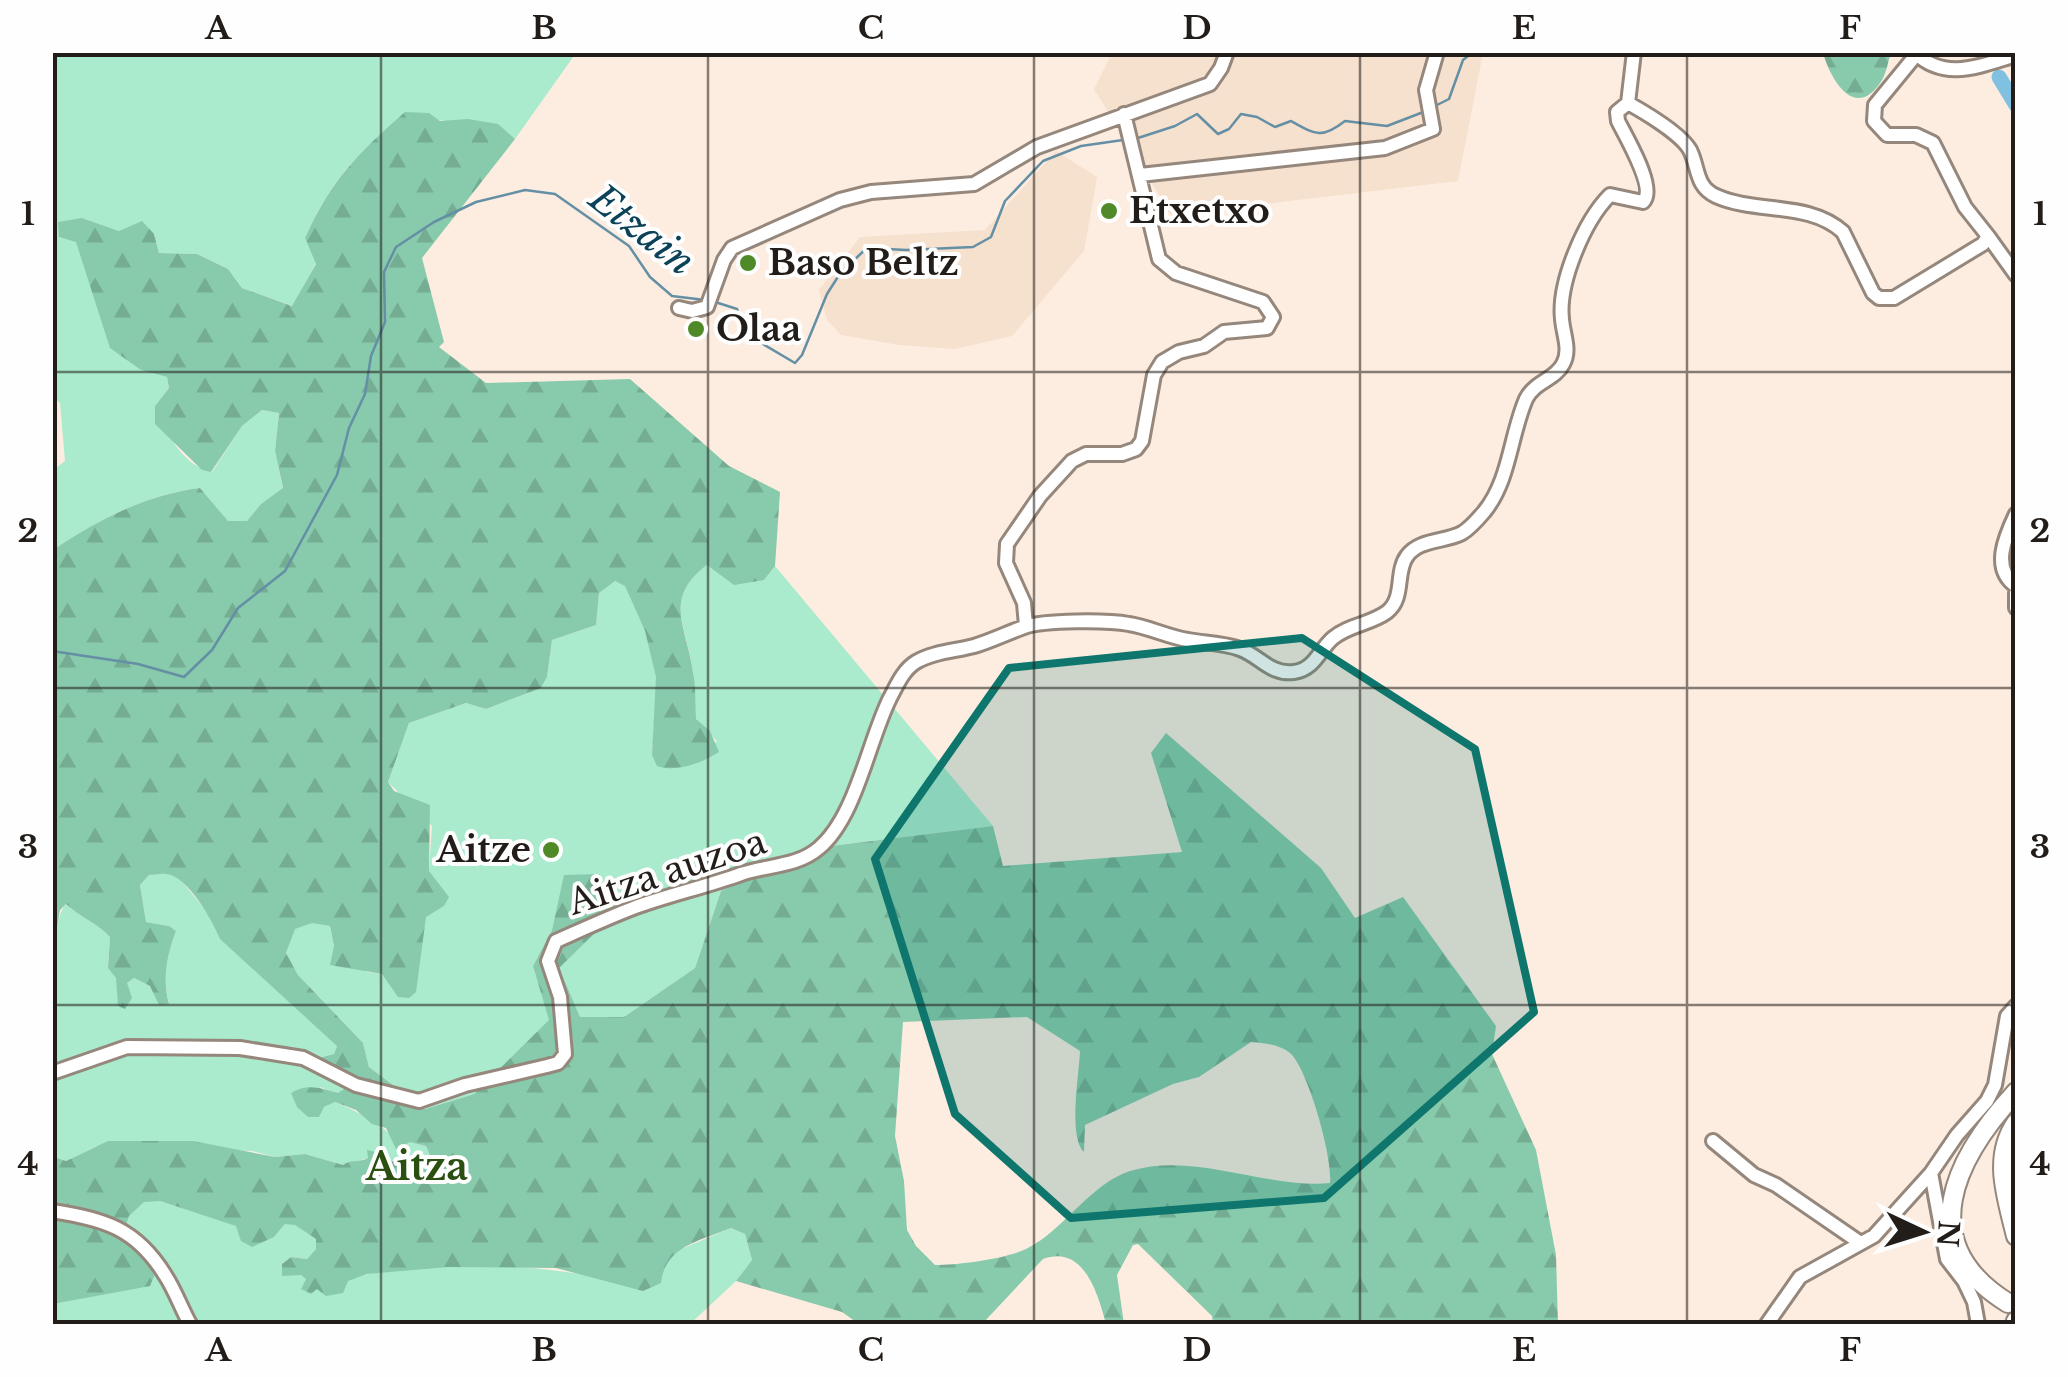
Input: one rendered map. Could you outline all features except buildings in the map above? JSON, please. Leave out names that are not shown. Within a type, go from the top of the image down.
[{"type":"highway","points":[[2013,1316],[1969,1268],[1957,1244],[1952,1209],[1954,1187],[1964,1158],[1984,1127],[2016,1092]]},
{"type":"highway","points":[[2016,1123],[2005,1141],[2002,1158],[2016,1236]]},
{"type":"street","points":[[679,308],[692,311],[709,301],[732,248],[840,200],[871,192],[974,184],[1037,146],[1210,84],[1222,68],[1227,52]]},
{"type":"street","points":[[1140,175],[1384,148],[1433,129],[1426,90],[1436,52]]},
{"type":"street","points":[[1634,52],[1628,103],[1686,145],[1700,184],[1714,196],[1807,214],[1835,226],[1851,247],[1872,294],[1879,298],[1894,298],[1959,260],[1988,236]]},
{"type":"street","points":[[2016,55],[1954,71],[1931,66],[1915,54],[1875,104],[1874,121],[1887,135],[1920,136],[1933,143],[1965,207],[2016,275]]},
{"type":"street","name":"Aitza auzoa","points":[[52,1073],[127,1047],[240,1048],[303,1058],[356,1085],[419,1101],[558,1062],[565,1054],[564,1020],[548,960],[556,941],[633,908],[706,888],[745,872],[795,862],[818,850],[833,834],[854,792],[877,725],[906,670],[918,660],[976,645],[1026,626],[1098,621],[1131,624],[1184,640],[1241,649],[1272,670],[1289,673],[1313,664],[1332,638],[1390,610],[1398,594],[1402,564],[1409,553],[1462,533],[1496,494],[1526,399],[1536,384],[1563,366],[1567,352],[1562,308],[1572,256],[1595,212],[1610,195],[1638,202],[1650,193],[1618,121],[1616,112],[1628,103]]},
{"type":"street","points":[[1026,626],[1024,603],[1006,564],[1007,544],[1040,496],[1072,461],[1086,454],[1122,454],[1136,449],[1142,441],[1154,375],[1162,362],[1204,346],[1224,332],[1267,328],[1273,316],[1263,302],[1176,274],[1159,258],[1124,114]]},
{"type":"street","points":[[2016,514],[2000,568],[2016,590],[2016,608]]},
{"type":"street","points":[[1768,1324],[1800,1277],[1874,1236],[1987,1102],[1996,1084],[2008,1016],[2016,1006]]},
{"type":"street","points":[[1713,1141],[1754,1174],[1859,1242]]},
{"type":"street","points":[[1931,1173],[1947,1259],[1964,1281],[1974,1302],[1978,1324]]},
{"type":"street","points":[[52,1211],[88,1216],[131,1234],[167,1277],[190,1324]]},
{"type":"highlighted area","points":[[1302,638],[1475,749],[1534,1012],[1324,1198],[1071,1218],[955,1114],[875,859],[1009,668]]},
{"type":"shaded area","points":[[1112,53],[1483,53],[1458,181],[1171,215],[1094,89]]},
{"type":"shaded area","points":[[1056,151],[1097,177],[1084,251],[1012,336],[955,349],[899,345],[841,335],[827,320],[819,290],[860,237],[985,230]]},
{"type":"green space","points":[[1823,52],[1891,53],[1882,80],[1861,98],[1844,92],[1831,74]]},
{"type":"green space","points":[[53,53],[576,53],[515,139],[487,123],[434,119],[406,112],[389,127],[347,168],[315,217],[305,238],[316,263],[293,306],[242,288],[228,269],[197,254],[159,253],[154,234],[119,231],[82,218],[59,237],[76,241],[87,272],[141,370],[167,377],[169,388],[155,406],[184,455],[212,472],[242,426],[262,410],[279,413],[275,451],[283,489],[261,504],[247,521],[228,521],[200,488],[161,496],[104,519],[53,550],[53,470],[65,461],[60,403],[53,396]]},
{"type":"green space","points":[[405,112],[429,113],[440,121],[468,119],[498,124],[515,139],[422,258],[444,342],[439,347],[486,383],[630,379],[729,466],[780,492],[775,566],[764,580],[734,585],[707,565],[693,578],[681,602],[694,678],[696,719],[710,731],[719,752],[689,766],[657,766],[652,755],[656,677],[645,631],[625,586],[615,581],[599,593],[596,625],[552,640],[547,677],[541,688],[486,709],[466,703],[409,723],[388,782],[394,791],[430,805],[429,871],[449,897],[444,906],[426,917],[416,992],[409,998],[398,997],[382,974],[330,965],[334,946],[330,926],[312,923],[295,929],[286,953],[298,975],[363,1043],[369,1067],[425,1109],[474,1094],[549,1020],[533,966],[552,930],[564,875],[600,874],[601,927],[559,968],[580,1017],[624,1017],[695,968],[721,891],[752,874],[791,866],[831,846],[993,826],[1003,866],[1182,852],[1151,753],[1166,733],[1321,868],[1355,918],[1403,897],[1496,1026],[1492,1054],[1536,1150],[1556,1255],[1558,1324],[1213,1324],[1212,1316],[1138,1244],[1133,1245],[1117,1275],[1124,1324],[1106,1324],[1087,1275],[1079,1265],[1057,1256],[1043,1259],[982,1324],[859,1324],[842,1312],[736,1281],[752,1260],[745,1234],[731,1228],[686,1246],[669,1261],[661,1283],[643,1291],[556,1268],[448,1267],[367,1274],[348,1281],[343,1293],[326,1296],[317,1289],[311,1294],[301,1289],[306,1279],[301,1275],[282,1276],[282,1264],[291,1257],[307,1259],[316,1249],[316,1239],[295,1225],[285,1224],[274,1237],[252,1247],[241,1241],[236,1226],[160,1201],[144,1202],[129,1216],[126,1226],[151,1247],[160,1262],[150,1286],[53,1304],[53,1146],[57,1158],[66,1161],[108,1141],[193,1141],[275,1157],[305,1154],[343,1165],[368,1158],[367,1150],[418,1169],[427,1167],[431,1158],[426,1146],[410,1142],[396,1149],[386,1128],[335,1102],[324,1107],[319,1117],[308,1117],[297,1107],[291,1093],[297,1090],[314,1087],[338,1093],[347,1087],[315,1059],[334,1054],[337,1046],[220,939],[198,900],[174,877],[149,875],[140,885],[146,922],[176,931],[166,967],[169,1004],[159,1005],[150,986],[134,978],[127,983],[132,998],[125,1009],[118,1006],[116,978],[108,968],[110,937],[66,904],[60,910],[53,952],[53,550],[104,519],[161,496],[200,488],[228,521],[247,521],[261,504],[283,488],[275,451],[279,413],[262,410],[242,426],[211,472],[202,470],[155,424],[155,406],[169,388],[167,377],[141,370],[110,348],[76,242],[59,237],[58,222],[82,218],[119,231],[142,221],[154,234],[159,253],[197,254],[228,269],[242,288],[292,306],[316,264],[305,238],[325,199],[359,155]],"holes":[[[1027,1017],[1080,1051],[1075,1120],[1084,1152],[1085,1125],[1173,1084],[1199,1077],[1251,1042],[1286,1050],[1297,1062],[1318,1115],[1328,1154],[1330,1183],[1281,1181],[1179,1165],[1154,1166],[1130,1171],[1102,1186],[1052,1232],[1026,1249],[981,1261],[935,1265],[907,1230],[904,1181],[895,1136],[903,1022]]]},
{"type":"green space","points":[[707,565],[764,580],[775,566],[993,826],[831,846],[791,866],[721,891],[695,968],[624,1017],[580,1017],[558,967],[601,927],[565,875],[552,930],[533,966],[550,1020],[474,1094],[425,1109],[369,1067],[363,1043],[298,975],[286,953],[294,929],[312,922],[330,926],[334,946],[367,972],[382,974],[426,916],[444,906],[429,871],[432,826],[388,782],[409,723],[466,703],[486,709],[541,688],[547,677],[552,640],[596,625],[599,592],[615,581],[625,585],[645,631],[657,677],[652,755],[717,742],[695,714],[693,671],[681,614],[685,590]]},
{"type":"green space","points":[[167,873],[180,879],[212,918],[220,939],[295,1003],[337,1046],[334,1054],[317,1059],[347,1087],[338,1094],[320,1087],[324,1107],[335,1102],[374,1122],[392,1137],[426,1146],[431,1158],[427,1167],[403,1169],[392,1160],[368,1158],[343,1165],[305,1154],[275,1157],[252,1151],[97,1146],[66,1161],[57,1158],[53,1146],[51,1018],[59,919],[66,904],[100,928],[110,937],[108,967],[127,983],[134,978],[150,986],[169,1003],[166,967],[176,931],[146,922],[140,885],[149,875]]},
{"type":"green space","points":[[144,1201],[160,1201],[274,1237],[285,1224],[295,1224],[316,1239],[316,1249],[307,1259],[291,1257],[283,1263],[282,1275],[301,1275],[306,1279],[302,1288],[401,1270],[508,1266],[580,1274],[644,1291],[672,1253],[731,1228],[745,1234],[752,1260],[736,1281],[690,1324],[53,1324],[53,1304],[150,1285],[155,1271],[151,1247],[126,1226],[129,1216]]},
{"type":"waterway","name":"Etzain","points":[[1433,107],[1449,99],[1463,60],[1473,52]]},
{"type":"waterway","points":[[1999,77],[2016,105]]},
{"type":"waterway","name":"Etzain","points":[[1138,138],[1197,114],[1218,134],[1229,129],[1241,114],[1275,127],[1291,121],[1324,133],[1345,121],[1387,126],[1426,111]]},
{"type":"waterway","name":"Etzain","points":[[712,301],[737,309],[746,334],[795,363],[827,294],[841,272],[867,248],[973,247],[991,237],[1005,201],[1043,161],[1081,146],[1123,140]]},
{"type":"waterway","name":"Etzain","points":[[52,651],[138,664],[184,677],[212,650],[238,608],[285,571],[337,475],[349,428],[365,394],[371,356],[385,322],[384,272],[396,247],[434,222],[476,202],[525,190],[555,194],[629,246],[650,277],[672,296],[705,300]]},
{"type":"place","name":"Etxetxo","points":[[1109,211]]},
{"type":"place","name":"Baso Beltz","points":[[748,263]]},
{"type":"place","name":"Olaa","points":[[696,329]]},
{"type":"place","name":"Aitze","points":[[551,850]]},
{"type":"district","name":"Aitza","points":[[417,1167]]}]
